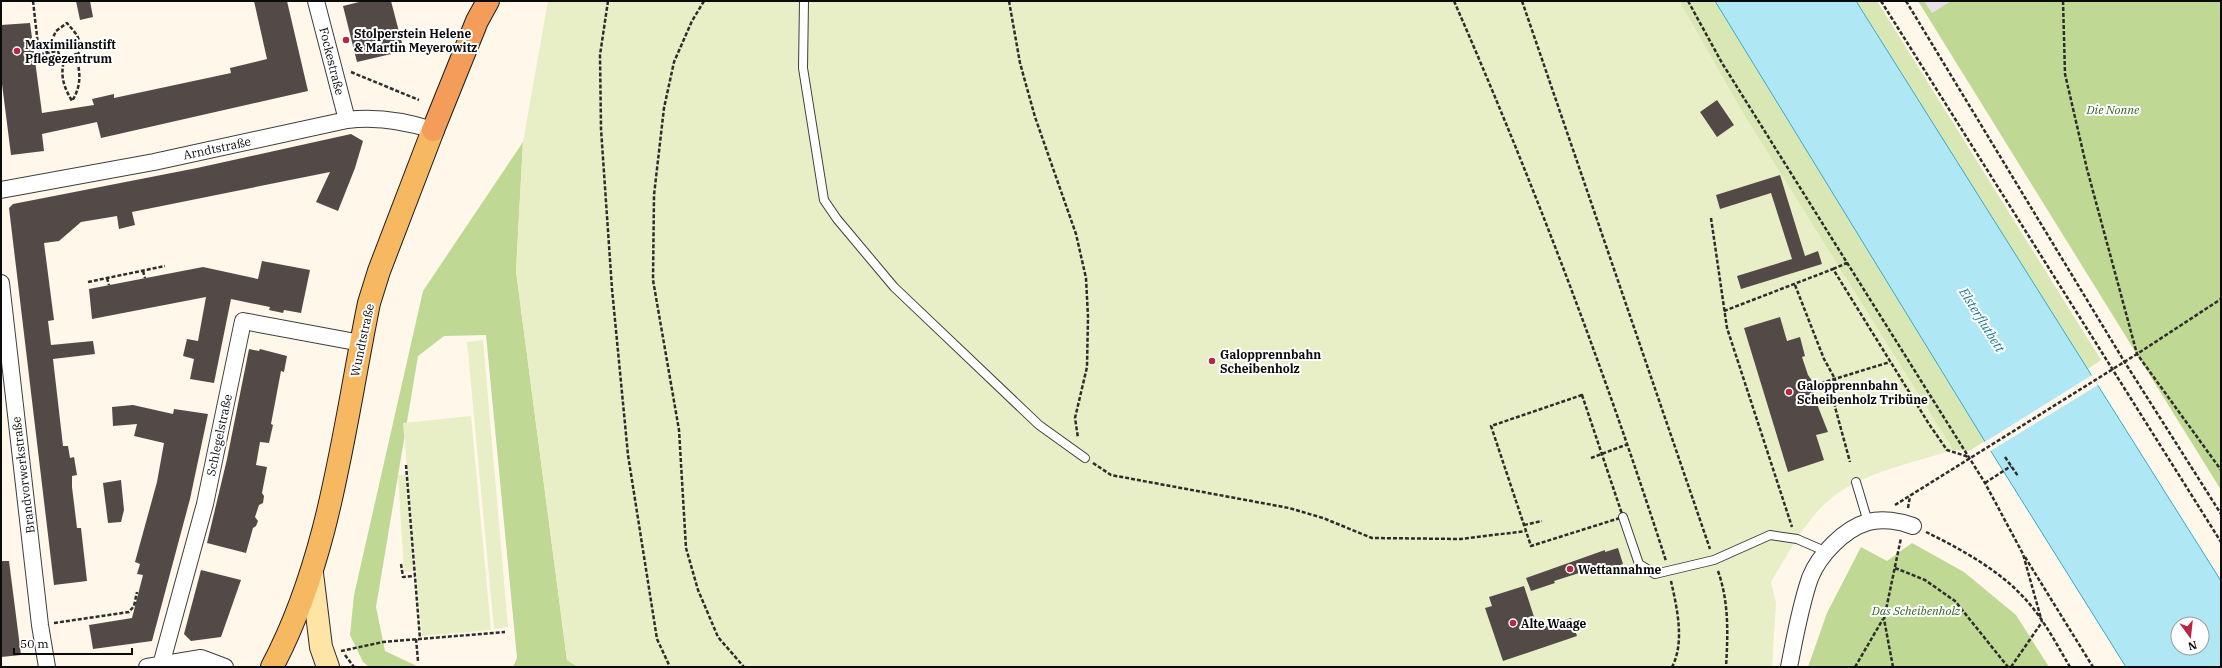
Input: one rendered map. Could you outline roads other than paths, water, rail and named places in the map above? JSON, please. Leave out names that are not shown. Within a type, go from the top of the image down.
[{"type":"highway","name":"Wundtstraße","points":[[433,130],[480,11],[489,1]]},
{"type":"main road","name":"Wundtstraße","points":[[272,667],[312,573],[328,507],[369,303],[379,270],[433,130]]},
{"type":"main road","points":[[312,573],[321,646],[333,660]]},
{"type":"street","name":"Fockestraße","points":[[316,1],[347,120]]},
{"type":"street","name":"Arndtstraße","points":[[1,190],[154,162],[347,120],[367,118],[410,122],[433,130]]},
{"type":"street","name":"Brandvorwerkstraße","points":[[1,283],[40,625],[47,667]]},
{"type":"street","name":"Schlegelstraße","points":[[154,666],[205,504],[243,321],[361,343]]},
{"type":"street","points":[[1789,667],[1802,602],[1811,577],[1827,552],[1846,534],[1868,522],[1888,520],[1909,525]]},
{"type":"street","points":[[154,666],[201,658],[225,667]]},
{"type":"lane","points":[[804,1],[803,68],[824,200],[837,219],[894,287],[1039,425],[1085,458]]},
{"type":"lane","points":[[1856,482],[1868,522]]},
{"type":"lane","points":[[1623,517],[1640,564],[1655,574],[1714,560],[1770,535],[1797,538],[1827,552]]},
{"type":"water","name":"Elsterflutbett","points":[[1715,1],[1856,1],[2221,581],[2221,667],[2126,667],[1992,453]]},
{"type":"place","name":"Stolperstein Helene & Martin Meyerowitz","points":[[346,40]]},
{"type":"place","name":"Maximilianstift Pflegezentrum","points":[[17,51]]},
{"type":"place","name":"Galopprennbahn Scheibenholz","points":[[1212,361]]},
{"type":"place","name":"Galopprennbahn Scheibenholz Tribüne","points":[[1789,392]]},
{"type":"place","name":"Wettannahme","points":[[1570,569]]},
{"type":"place","name":"Alte Waage","points":[[1513,623]]},
{"type":"park label","name":"Die Nonne","points":[[2113,109]]},
{"type":"park label","name":"Das Scheibenholz","points":[[1916,610]]}]
